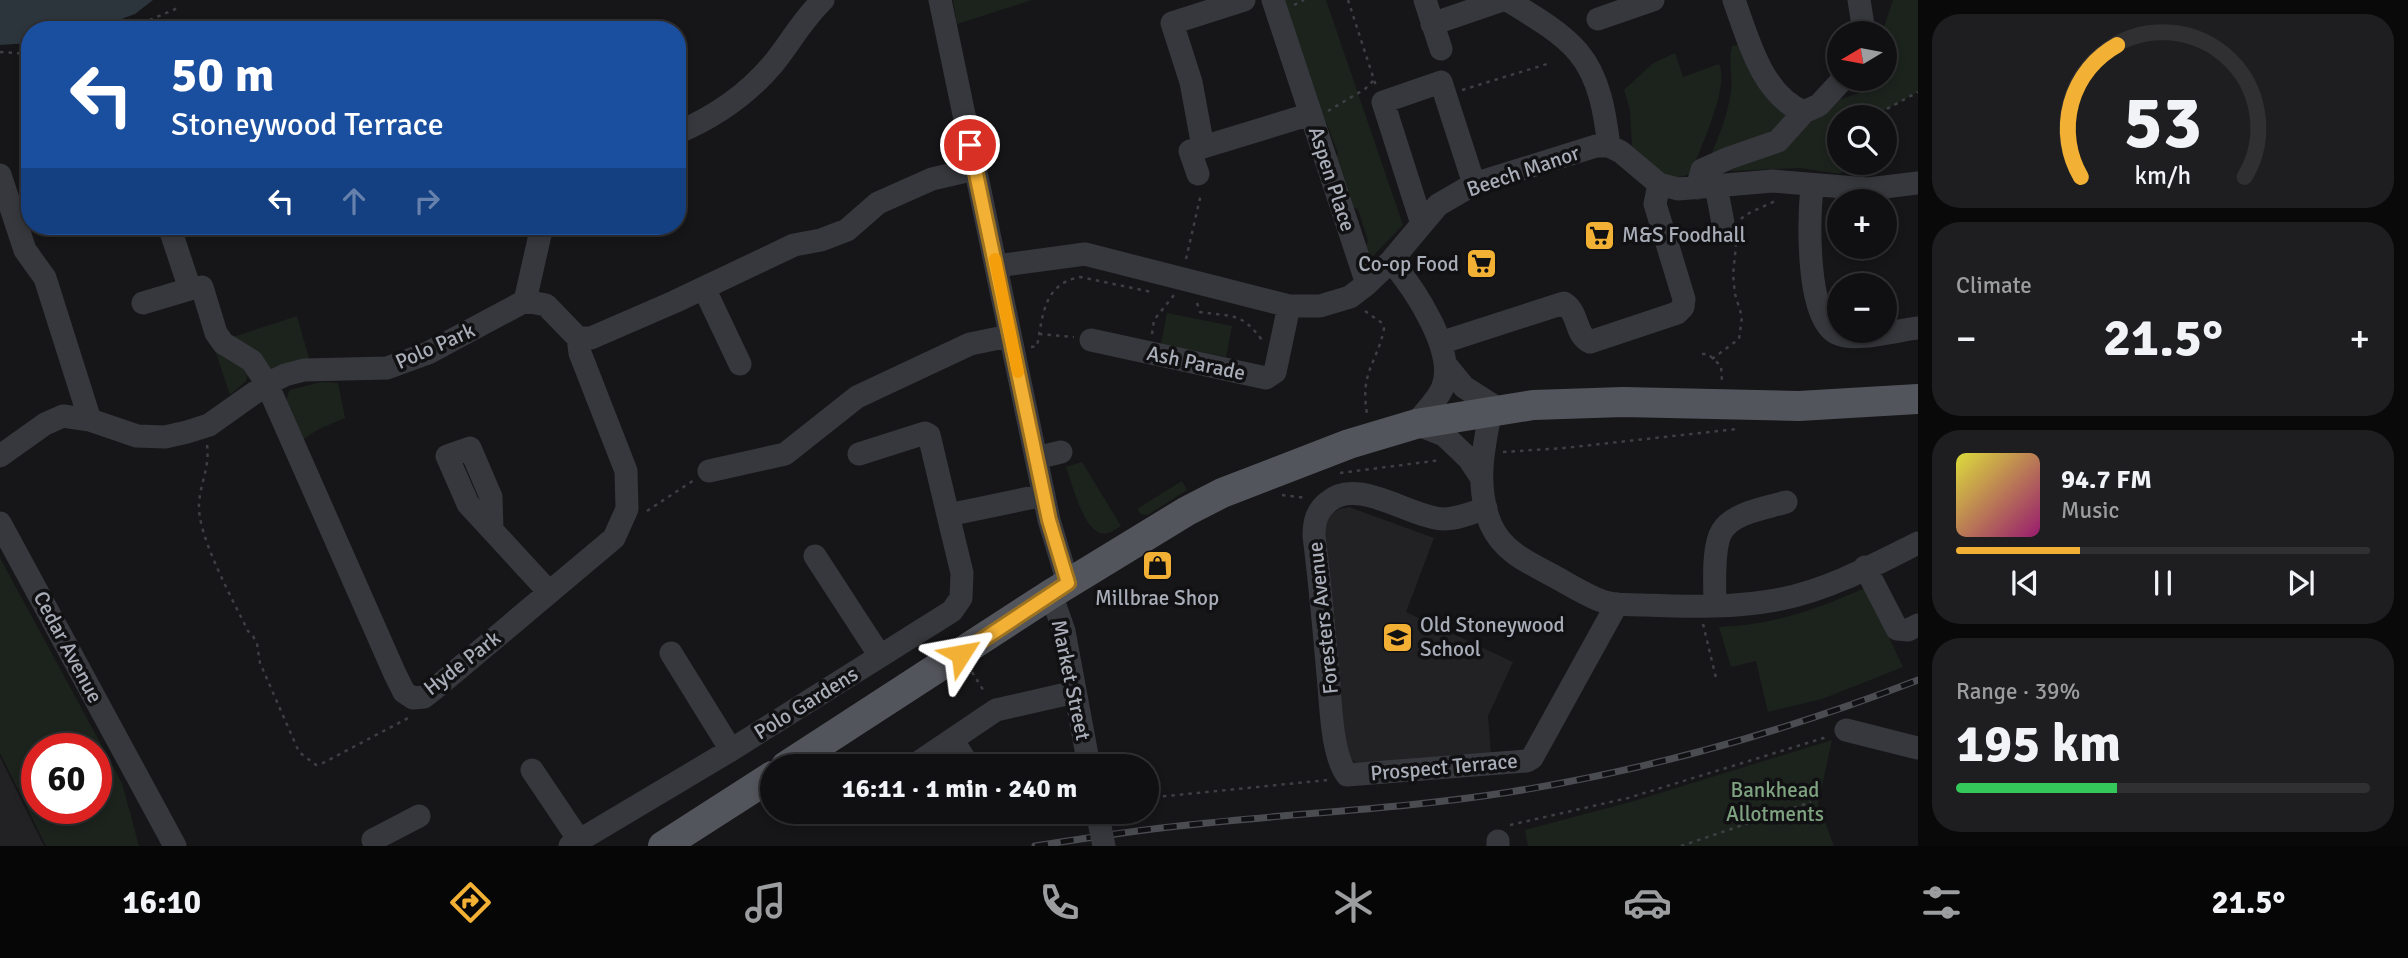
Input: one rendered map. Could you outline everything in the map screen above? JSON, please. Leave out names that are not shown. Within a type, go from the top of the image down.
[{"type":"main road","points":[[805,754],[1059,589],[1140,527],[1328,451],[1416,424],[1533,405],[1594,402],[1799,406],[1918,399]]},
{"type":"main road","points":[[663,846],[760,784]]},
{"type":"street","points":[[686,129],[726,109],[750,90],[808,14],[823,0]]},
{"type":"street","name":"Market Street","points":[[940,0],[1044,495],[1074,692],[1087,754]]},
{"type":"street","points":[[1198,174],[1190,151],[1203,147],[1191,82],[1172,23],[1244,0]]},
{"type":"street","name":"Aspen Place","points":[[1273,0],[1312,117],[1360,289]]},
{"type":"street","points":[[1425,0],[1441,49]]},
{"type":"street","points":[[1432,24],[1504,0],[1552,30],[1580,53],[1599,93],[1605,113],[1609,146]]},
{"type":"street","points":[[1598,19],[1653,0]]},
{"type":"street","points":[[1734,0],[1762,70],[1788,104],[1804,112]]},
{"type":"street","points":[[1859,0],[1862,21]]},
{"type":"street","points":[[1422,224],[1383,102],[1441,82],[1474,184]]},
{"type":"street","points":[[1733,226],[1707,187],[1702,170],[1778,141],[1804,112],[1819,105],[1832,91]]},
{"type":"street","name":"Aspen Place","points":[[1203,147],[1312,117]]},
{"type":"street","name":"Beech Manor","points":[[997,267],[1086,254],[1289,306],[1320,306],[1360,289],[1391,261],[1438,205],[1474,184],[1596,146],[1609,146],[1640,166],[1659,184]]},
{"type":"street","points":[[539,235],[524,301],[546,305],[578,338],[591,338],[794,245],[821,240],[847,230],[878,204],[932,179],[975,169]]},
{"type":"street","points":[[0,174],[25,250],[45,278],[90,419]]},
{"type":"street","points":[[1440,343],[1564,303],[1573,311],[1583,338],[1590,342],[1677,313],[1684,307],[1684,299],[1656,204],[1659,184],[1678,189],[1773,181],[1868,189],[1918,183]]},
{"type":"street","points":[[1812,186],[1809,246],[1813,280],[1826,323],[1835,334],[1849,337],[1918,328]]},
{"type":"street","points":[[172,235],[190,289]]},
{"type":"street","points":[[1391,261],[1426,312],[1440,343],[1446,365],[1464,387],[1495,410],[1477,464],[1491,525],[1508,550],[1602,601],[1616,604],[1707,607],[1787,598],[1828,585],[1918,543]]},
{"type":"street","points":[[143,303],[202,287],[216,334],[223,343],[253,361],[267,384]]},
{"type":"street","points":[[704,288],[740,364]]},
{"type":"street","name":"Polo Park","points":[[0,456],[45,424],[63,416],[90,419],[137,436],[165,436],[201,428],[267,384],[304,370],[340,367],[362,370],[387,368],[428,353],[524,301]]},
{"type":"street","name":"Ash Parade","points":[[1091,340],[1266,378],[1275,373],[1289,306]]},
{"type":"street","name":"Hyde Park","points":[[267,384],[404,692],[413,698],[424,697],[614,538],[627,509],[626,471],[580,354],[578,338]]},
{"type":"street","points":[[709,471],[785,454],[856,397],[970,344],[1011,343]]},
{"type":"street","points":[[1446,365],[1441,391],[1416,424],[1444,435],[1477,464]]},
{"type":"street","name":"Polo Gardens","points":[[532,770],[574,843],[731,750],[952,611],[961,598],[962,573],[929,435],[925,433],[859,454]]},
{"type":"street","points":[[1036,458],[1061,452]]},
{"type":"street","points":[[1327,502],[1341,494],[1364,494],[1443,519],[1486,508]]},
{"type":"street","points":[[948,515],[1044,495]]},
{"type":"street","name":"Foresters Avenue","points":[[1327,502],[1318,511],[1314,536],[1335,741],[1340,762],[1347,775]]},
{"type":"street","points":[[1707,607],[1723,529],[1738,518],[1786,502]]},
{"type":"street","name":"Cedar Avenue","points":[[0,523],[175,846]]},
{"type":"street","points":[[492,530],[550,592]]},
{"type":"street","name":"Polo Gardens","points":[[815,556],[880,656]]},
{"type":"street","points":[[1865,568],[1897,629],[1908,630],[1918,625]]},
{"type":"street","name":"Prospect Terrace","points":[[1347,775],[1527,761],[1532,758],[1616,604]]},
{"type":"street","name":"Polo Gardens","points":[[671,653],[731,750]]},
{"type":"street","points":[[932,754],[996,710],[1074,692]]},
{"type":"street","points":[[1846,730],[1918,748]]},
{"type":"street","points":[[953,741],[961,754]]},
{"type":"street","points":[[386,839],[419,816]]},
{"type":"street","points":[[1099,824],[1104,846]]},
{"type":"path","points":[[1348,0],[1383,102]]},
{"type":"path","points":[[147,21],[178,8]]},
{"type":"path","points":[[0,52],[21,53]]},
{"type":"path","points":[[1445,95],[1547,64]]},
{"type":"path","points":[[1312,117],[1351,99],[1374,80]]},
{"type":"path","points":[[1894,105],[1918,92]]},
{"type":"path","points":[[1140,351],[1142,338],[1151,340],[1154,320],[1174,295],[1181,278],[1203,188],[1198,174]]},
{"type":"path","points":[[1712,359],[1740,339],[1742,317],[1733,275],[1733,226],[1745,215],[1776,201]]},
{"type":"path","points":[[1011,343],[1037,346],[1046,302],[1057,286],[1068,279],[1080,277],[1161,293]]},
{"type":"path","points":[[1360,289],[1366,311],[1382,323],[1384,329],[1366,379],[1364,396],[1368,417]]},
{"type":"path","points":[[1196,300],[1200,312],[1242,318],[1264,343],[1280,349]]},
{"type":"path","points":[[1039,334],[1091,340]]},
{"type":"path","points":[[1702,354],[1708,354],[1721,366],[1722,392]]},
{"type":"path","points":[[201,428],[208,455],[199,505],[209,550],[248,631],[253,636],[261,663],[299,752],[316,765],[323,763],[421,710],[424,697]]},
{"type":"path","points":[[1366,469],[1477,464],[1508,451],[1564,448],[1741,428]]},
{"type":"path","points":[[617,532],[709,471]]},
{"type":"path","points":[[1279,495],[1327,502]]},
{"type":"path","points":[[1707,607],[1716,678]]},
{"type":"path","points":[[961,654],[996,710]]},
{"type":"path","points":[[1498,844],[1504,828],[1514,823],[1628,798],[1732,768],[1846,730]]},
{"type":"path","points":[[1159,796],[1318,781],[1347,775]]},
{"type":"path","points":[[1681,846],[1811,802]]},
{"type":"shaded area","points":[[0,0],[153,0],[135,14],[116,21],[21,21],[21,44],[0,45]]},
{"type":"shaded area","name":"Old Stoneywood School","points":[[1349,507],[1434,538],[1406,612],[1513,662],[1488,716],[1491,755],[1358,763],[1349,759],[1322,529],[1327,518],[1339,509]]},
{"type":"shaded area","points":[[0,757],[21,799],[21,824],[33,824],[44,846],[0,846]]},
{"type":"green space","points":[[953,0],[1032,0],[957,24]]},
{"type":"green space","points":[[1282,0],[1326,0],[1403,225],[1370,259],[1365,250],[1368,241],[1358,209],[1351,207],[1334,161],[1338,153],[1326,122],[1321,119]]},
{"type":"green space","points":[[1893,0],[1918,0],[1918,92],[1894,105],[1830,105],[1862,91],[1897,91],[1897,21],[1886,21]]},
{"type":"green space","points":[[1743,44],[1794,115],[1780,131],[1712,153],[1730,100],[1732,46]]},
{"type":"green space","points":[[1675,53],[1683,77],[1719,64],[1721,74],[1721,87],[1707,134],[1691,173],[1681,177],[1658,172],[1632,146],[1630,110],[1624,90],[1652,64]]},
{"type":"green space","points":[[1827,108],[1827,172],[1800,168],[1729,171],[1755,158],[1804,128]]},
{"type":"green space","points":[[1167,313],[1232,326],[1226,357],[1161,344]]},
{"type":"green space","points":[[297,316],[310,362],[272,372],[230,338]]},
{"type":"green space","points":[[214,347],[249,370],[246,381],[230,395]]},
{"type":"green space","points":[[322,382],[338,383],[345,418],[303,439],[290,415],[287,396],[290,390]]},
{"type":"green space","points":[[1082,462],[1121,526],[1111,532],[1100,533],[1088,523],[1083,514],[1066,467]]},
{"type":"green space","points":[[1182,481],[1187,490],[1148,515],[1141,514],[1137,509]]},
{"type":"green space","points":[[0,558],[95,733],[21,733],[21,795],[0,753]]},
{"type":"green space","points":[[1865,588],[1903,667],[1822,699],[1768,712],[1756,661],[1731,667],[1719,627],[1776,620]]},
{"type":"green space","name":"Bankhead Allotments","points":[[1832,740],[1818,804],[1834,846],[1528,846],[1525,830],[1634,801]]},
{"type":"green space","points":[[112,765],[122,783],[139,846],[46,846],[35,824],[112,824]]},
{"type":"railway","points":[[1035,846],[1169,827],[1430,803],[1562,783],[1717,747],[1818,716],[1918,680]]},
{"type":"slow traffic","points":[[995,259],[1018,372]]},
{"type":"place","name":"M&S Foodhall","points":[[1599,235]]},
{"type":"place","name":"Co-op Food","points":[[1482,264]]},
{"type":"place","name":"Millbrae Shop","points":[[1157,566]]},
{"type":"place","name":"Old Stoneywood School","points":[[1397,637]]},
{"type":"route","points":[[961,654],[1068,583],[1049,520],[970,145]]}]
